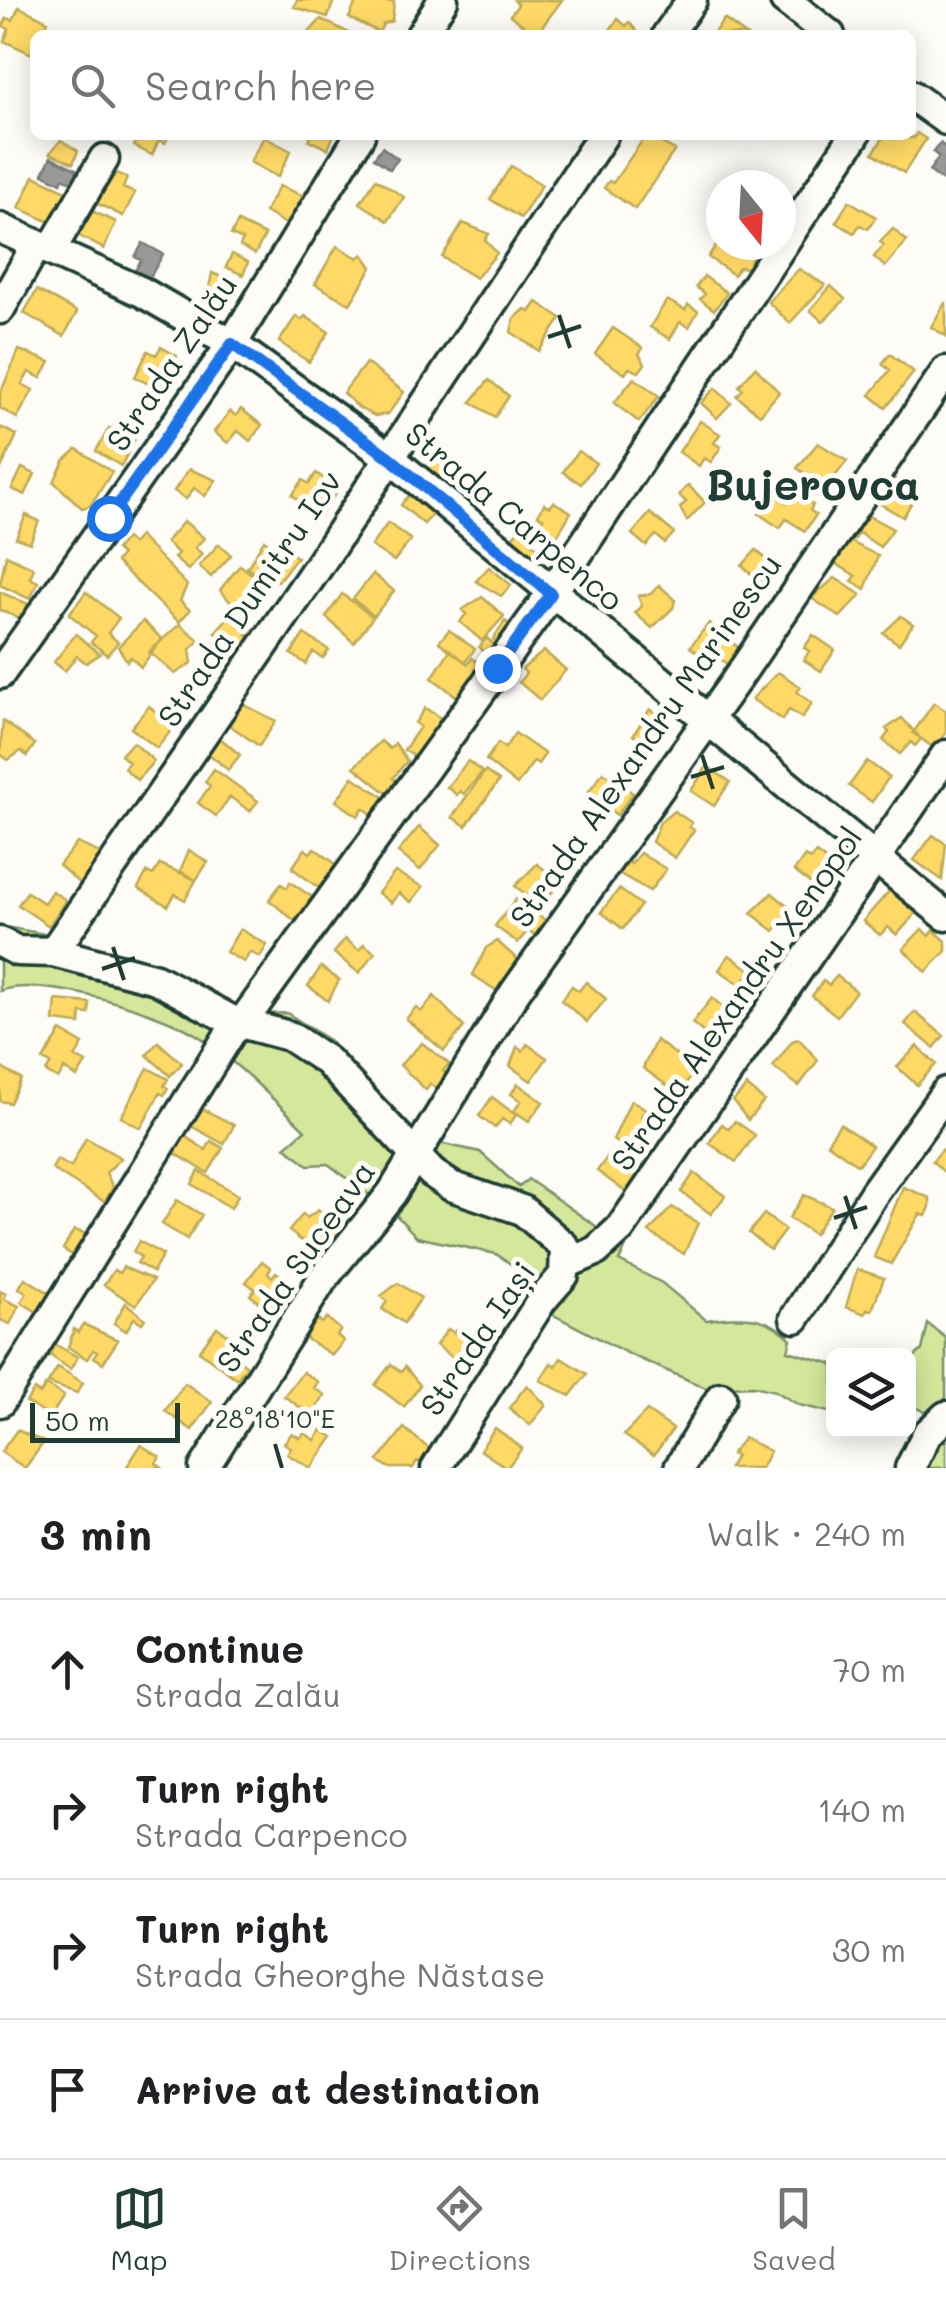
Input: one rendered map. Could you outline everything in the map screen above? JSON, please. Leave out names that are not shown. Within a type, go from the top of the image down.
[{"type":"street","points":[[424,30],[442,0]]},
{"type":"street","points":[[671,30],[692,0]]},
{"type":"street","points":[[785,0],[824,30]]},
{"type":"street","points":[[916,99],[946,120]]},
{"type":"street","name":"Strada Zalău","points":[[0,674],[232,344],[357,140]]},
{"type":"street","name":"Strada Dumitru Iov","points":[[53,952],[600,140]]},
{"type":"street","points":[[0,1402],[230,1032],[242,1023],[551,594],[852,140]]},
{"type":"street","points":[[0,309],[104,159]]},
{"type":"street","name":"Strada Carpenco","points":[[0,228],[142,292],[232,344],[389,457],[946,916]]},
{"type":"street","name":"Strada Alexandru Marinescu","points":[[414,1158],[446,1099],[515,992],[706,718],[740,676],[946,371]]},
{"type":"street","name":"Strada Alexandru Xenopol","points":[[566,1255],[596,1251],[620,1229],[861,873],[876,859],[946,755]]},
{"type":"street","points":[[0,942],[17,951],[53,952],[156,979],[242,1023],[289,1036],[327,1061],[414,1158],[451,1186],[522,1210],[566,1255]]},
{"type":"street","points":[[795,1318],[864,1208],[946,1092]]},
{"type":"street","name":"Strada Suceava","points":[[204,1468],[322,1280],[373,1221],[414,1158]]},
{"type":"street","name":"Strada Iași","points":[[436,1468],[457,1429],[542,1300],[564,1275],[566,1255]]},
{"type":"street","points":[[679,1468],[721,1397]]},
{"type":"street","points":[[910,1468],[928,1434],[946,1416]]},
{"type":"green space","points":[[0,926],[50,935],[232,1008],[287,1013],[330,1041],[407,1136],[480,1152],[519,1187],[528,1179],[626,1247],[619,1261],[662,1283],[706,1320],[741,1317],[772,1324],[791,1339],[788,1351],[826,1362],[826,1411],[754,1386],[706,1388],[550,1313],[530,1277],[496,1254],[417,1237],[396,1215],[328,1164],[308,1165],[285,1147],[305,1130],[242,1070],[183,1027],[132,1007],[72,992],[19,987],[0,991]]},
{"type":"green space","points":[[928,1324],[946,1338],[946,1468],[922,1468],[932,1416],[916,1408],[916,1356],[922,1350]]},
{"type":"building: Homes","points":[[297,0],[334,0],[328,17],[294,7]]},
{"type":"building: Homes","points":[[357,0],[394,2],[392,21],[380,30],[349,18]]},
{"type":"building: Homes","points":[[514,0],[562,0],[540,30],[530,30],[510,15],[518,5]]},
{"type":"building: Homes","points":[[19,7],[48,21],[44,30],[30,30],[30,53],[4,41],[9,29],[3,26],[7,18],[13,20]]},
{"type":"building: Homes","points":[[321,19],[343,30],[311,30]]},
{"type":"building: Homes","points":[[618,19],[626,26],[629,22],[636,30],[610,30]]},
{"type":"building: Homes","points":[[724,19],[739,30],[716,30]]},
{"type":"building: Homes","points":[[916,135],[926,139],[904,173],[873,153],[882,140],[916,140]]},
{"type":"building: Homes","points":[[61,140],[78,151],[73,163],[50,153]]},
{"type":"building: Homes","points":[[137,140],[159,140],[152,155],[134,146]]},
{"type":"building: Homes","points":[[262,140],[291,151],[278,177],[250,162]]},
{"type":"building: Homes","points":[[309,140],[332,140],[328,149]]},
{"type":"building: Homes","points":[[643,140],[656,140],[675,150],[635,209],[604,188],[609,181],[613,183]]},
{"type":"building: Homes","points":[[511,166],[542,185],[521,218],[490,199]]},
{"type":"building: Homes","points":[[116,173],[127,178],[123,188],[135,193],[123,216],[96,203]]},
{"type":"building: Homes","points":[[34,176],[73,194],[61,219],[53,216],[50,222],[19,208]]},
{"type":"building: Homes","points":[[376,179],[404,197],[388,221],[360,203]]},
{"type":"building: Homes","points":[[279,186],[304,196],[288,225],[265,212]]},
{"type":"building: Homes","points":[[849,201],[876,217],[868,229],[860,225],[854,233],[836,222]]},
{"type":"building: Homes","points":[[85,208],[116,222],[104,249],[74,233]]},
{"type":"building: Homes","points":[[238,222],[265,235],[255,254],[240,246],[243,240],[231,235]]},
{"type":"building: Homes","points":[[463,223],[489,234],[485,240],[497,253],[476,278],[442,257]]},
{"type":"building: Homes","points":[[893,229],[907,241],[885,267],[874,257],[884,245],[880,242]]},
{"type":"building: Homes","points":[[337,246],[358,258],[363,254],[372,267],[350,304],[315,284]]},
{"type":"building: Homes","points":[[232,254],[248,262],[243,275],[226,267]]},
{"type":"building: Homes","points":[[712,260],[751,260],[748,268],[739,267],[734,275]]},
{"type":"building: Homes","points":[[799,269],[825,285],[790,323],[768,302]]},
{"type":"building: Homes","points":[[212,273],[238,284],[227,308],[207,299]]},
{"type":"building: Homes","points":[[704,276],[727,293],[714,310],[700,299],[705,294],[696,287]]},
{"type":"building: Homes","points":[[831,286],[845,299],[823,322],[810,310]]},
{"type":"building: Homes","points":[[37,290],[77,312],[64,336],[24,313]]},
{"type":"building: Homes","points":[[667,300],[685,310],[688,305],[698,311],[689,327],[680,322],[670,339],[650,327]]},
{"type":"building: Homes","points":[[537,302],[561,318],[539,351],[511,332],[514,319],[525,309],[530,312]]},
{"type":"building: Homes","points":[[946,304],[946,336],[931,327]]},
{"type":"building: Homes","points":[[296,316],[302,320],[305,316],[329,332],[309,362],[279,342]]},
{"type":"building: Homes","points":[[613,328],[643,348],[639,354],[645,364],[639,372],[629,368],[625,374],[595,354]]},
{"type":"building: Homes","points":[[161,347],[177,356],[164,392],[135,377],[148,351],[156,355]]},
{"type":"building: Homes","points":[[19,350],[50,362],[41,378],[29,372],[22,384],[33,390],[17,418],[0,408],[0,394]]},
{"type":"building: Homes","points":[[890,354],[914,372],[886,408],[870,395],[890,370],[882,364]]},
{"type":"building: Homes","points":[[366,363],[404,392],[388,414],[375,416],[343,393]]},
{"type":"building: Homes","points":[[755,367],[779,392],[760,415],[737,396],[743,389],[739,386]]},
{"type":"building: Homes","points":[[634,378],[659,396],[639,422],[614,403]]},
{"type":"building: Homes","points":[[489,380],[509,396],[495,417],[471,402]]},
{"type":"building: Homes","points":[[715,388],[731,403],[717,418],[701,403]]},
{"type":"building: Homes","points":[[241,409],[262,425],[250,441],[238,431],[228,443],[214,432],[230,411],[236,416]]},
{"type":"building: Homes","points":[[700,421],[720,434],[714,443],[721,447],[711,462],[704,458],[699,466],[679,452]]},
{"type":"building: Homes","points":[[0,427],[17,435],[1,468],[0,467]]},
{"type":"building: Homes","points":[[109,428],[136,437],[121,466],[96,451]]},
{"type":"building: Homes","points":[[818,443],[847,461],[819,497],[804,486],[810,477],[797,468]]},
{"type":"building: Homes","points":[[77,449],[112,472],[90,506],[82,508],[54,482],[64,461]]},
{"type":"building: Homes","points":[[439,450],[466,470],[457,482],[449,476],[442,486],[422,472]]},
{"type":"building: Homes","points":[[578,451],[596,463],[581,484],[563,472]]},
{"type":"building: Homes","points":[[22,468],[35,474],[25,495],[12,489]]},
{"type":"building: Homes","points":[[189,469],[216,480],[205,496],[194,488],[186,499],[174,491]]},
{"type":"building: Homes","points":[[316,473],[339,489],[320,515],[292,495],[303,480],[309,484]]},
{"type":"building: Homes","points":[[888,475],[918,492],[903,517],[877,502]]},
{"type":"building: Homes","points":[[688,485],[705,502],[687,521],[680,508],[686,502],[679,495]]},
{"type":"building: Homes","points":[[794,492],[813,505],[810,510],[816,515],[805,531],[786,519],[780,528],[759,514],[772,493],[787,503]]},
{"type":"building: Homes","points":[[411,493],[434,513],[424,524],[401,505]]},
{"type":"building: Homes","points":[[554,502],[571,512],[556,538],[538,527],[543,518],[538,515],[544,504],[550,507]]},
{"type":"building: Homes","points":[[861,512],[893,529],[880,547],[859,533],[855,539],[845,536]]},
{"type":"building: Homes","points":[[650,513],[674,533],[665,543],[656,535],[646,546],[632,534]]},
{"type":"building: Homes","points":[[26,515],[39,521],[30,543],[16,538]]},
{"type":"building: Homes","points":[[184,521],[204,538],[195,548],[202,554],[188,570],[174,558],[178,553],[166,542]]},
{"type":"building: Homes","points":[[388,523],[411,540],[394,561],[371,546]]},
{"type":"building: Homes","points":[[522,526],[535,537],[531,542],[539,549],[530,560],[509,541]]},
{"type":"building: Homes","points":[[139,536],[187,585],[180,601],[190,610],[179,622],[116,562],[122,555],[116,550],[126,538],[132,544]]},
{"type":"building: Homes","points":[[264,540],[273,547],[258,566],[265,572],[261,578],[247,568]]},
{"type":"building: Homes","points":[[849,541],[878,556],[865,589],[852,581],[856,576],[835,563]]},
{"type":"building: Homes","points":[[277,542],[297,557],[278,581],[258,566]]},
{"type":"building: Homes","points":[[219,544],[231,555],[211,577],[199,566]]},
{"type":"building: Homes","points":[[756,550],[777,569],[763,585],[742,566]]},
{"type":"building: Homes","points":[[6,555],[34,568],[30,578],[38,582],[30,599],[0,585]]},
{"type":"building: Homes","points":[[240,565],[258,579],[235,607],[220,590]]},
{"type":"building: Homes","points":[[489,567],[511,585],[501,596],[476,581]]},
{"type":"building: Homes","points":[[373,574],[394,591],[374,616],[353,599]]},
{"type":"building: Homes","points":[[835,578],[861,595],[840,617],[811,598]]},
{"type":"building: Homes","points":[[659,585],[675,600],[673,608],[652,628],[635,613],[642,606],[638,596],[651,594]]},
{"type":"building: Homes","points":[[0,592],[28,604],[21,619],[0,610]]},
{"type":"building: Homes","points":[[86,592],[119,618],[108,633],[118,642],[107,655],[91,642],[96,636],[69,614]]},
{"type":"building: Homes","points":[[342,594],[373,617],[354,643],[326,617]]},
{"type":"building: Homes","points":[[482,597],[504,616],[482,641],[460,622],[466,614],[462,610]]},
{"type":"building: Homes","points":[[233,612],[252,629],[247,635],[252,639],[233,661],[214,644],[221,637],[215,632]]},
{"type":"building: Homes","points":[[901,616],[913,624],[899,644],[883,633]]},
{"type":"building: Homes","points":[[143,621],[162,639],[141,667],[131,657],[127,661],[118,647]]},
{"type":"building: Homes","points":[[505,621],[514,628],[500,648],[493,639]]},
{"type":"building: Homes","points":[[709,623],[740,649],[728,665],[718,657],[713,664],[690,647]]},
{"type":"building: Homes","points":[[180,624],[199,640],[190,650],[192,663],[175,674],[149,652]]},
{"type":"building: Homes","points":[[449,630],[475,649],[465,662],[439,642]]},
{"type":"building: Homes","points":[[76,634],[100,654],[86,663],[77,656],[65,671],[54,662]]},
{"type":"building: Homes","points":[[304,634],[329,650],[323,658],[313,652],[306,664],[291,654]]},
{"type":"building: Homes","points":[[813,635],[835,650],[821,671],[804,660],[809,651],[804,648]]},
{"type":"building: Homes","points":[[487,638],[500,651],[492,660],[479,647]]},
{"type":"building: Homes","points":[[450,650],[468,664],[472,658],[484,666],[460,699],[432,678]]},
{"type":"building: Homes","points":[[544,651],[566,670],[540,700],[519,682],[526,673],[522,669]]},
{"type":"building: Homes","points":[[778,672],[801,687],[797,692],[812,703],[802,718],[789,710],[782,720],[752,699]]},
{"type":"building: Homes","points":[[934,703],[946,711],[946,733],[934,748],[913,733]]},
{"type":"building: Homes","points":[[243,704],[276,721],[259,746],[228,724]]},
{"type":"building: Homes","points":[[149,706],[174,727],[157,748],[131,728]]},
{"type":"building: Homes","points":[[425,708],[442,719],[415,757],[404,750],[420,727],[415,723]]},
{"type":"building: Homes","points":[[650,709],[670,722],[654,748],[633,735]]},
{"type":"building: Homes","points":[[902,718],[921,739],[915,746],[911,742],[900,754],[883,740],[889,732],[886,729]]},
{"type":"building: Homes","points":[[3,721],[35,744],[27,756],[21,751],[8,760],[0,754]]},
{"type":"building: Homes","points":[[214,733],[240,755],[228,770],[202,748]]},
{"type":"building: Homes","points":[[515,733],[545,754],[538,764],[534,761],[517,785],[486,760],[498,743],[505,748]]},
{"type":"building: Homes","points":[[381,741],[390,749],[395,743],[407,761],[393,778],[398,782],[388,794],[354,767]]},
{"type":"building: Homes","points":[[133,742],[154,761],[137,780],[124,768],[129,762],[121,755]]},
{"type":"building: Homes","points":[[468,761],[482,772],[464,794],[460,791],[457,795],[447,787]]},
{"type":"building: Homes","points":[[867,761],[889,777],[872,802],[849,786]]},
{"type":"building: Homes","points":[[707,766],[730,782],[714,806],[691,791]]},
{"type":"building: Homes","points":[[214,769],[258,801],[250,811],[230,797],[216,816],[198,803],[210,786],[205,782]]},
{"type":"building: Homes","points":[[485,771],[499,781],[466,826],[452,817]]},
{"type":"building: Homes","points":[[603,772],[633,793],[617,815],[587,794]]},
{"type":"building: Homes","points":[[353,777],[384,797],[372,814],[363,808],[358,816],[336,801]]},
{"type":"building: Homes","points":[[674,811],[692,823],[689,827],[694,830],[675,858],[652,842],[660,822]]},
{"type":"building: Homes","points":[[419,827],[440,845],[420,870],[398,852]]},
{"type":"building: Homes","points":[[933,835],[946,844],[942,880],[914,860]]},
{"type":"building: Homes","points":[[77,843],[102,854],[80,884],[59,865]]},
{"type":"building: Homes","points":[[314,848],[336,864],[319,888],[292,868],[305,849],[310,853]]},
{"type":"building: Homes","points":[[189,850],[208,862],[196,880],[180,871]]},
{"type":"building: Homes","points":[[640,853],[666,869],[650,891],[615,871],[624,859],[631,864]]},
{"type":"building: Homes","points":[[816,853],[832,865],[815,887],[794,871],[805,856],[810,860]]},
{"type":"building: Homes","points":[[160,864],[196,880],[185,900],[175,894],[168,906],[138,888],[147,872],[153,875]]},
{"type":"building: Homes","points":[[537,864],[560,881],[542,906],[515,886]]},
{"type":"building: Homes","points":[[395,872],[423,887],[411,902],[399,893],[391,903],[378,893]]},
{"type":"building: Homes","points":[[290,882],[312,897],[295,921],[269,900],[281,884],[287,888]]},
{"type":"building: Homes","points":[[619,889],[641,905],[623,929],[601,912]]},
{"type":"building: Homes","points":[[890,890],[916,913],[897,935],[888,927],[880,935],[863,921]]},
{"type":"building: Homes","points":[[52,891],[66,900],[49,926],[18,905],[27,892],[44,903]]},
{"type":"building: Homes","points":[[772,893],[798,914],[788,926],[782,921],[774,931],[751,913]]},
{"type":"building: Homes","points":[[516,899],[552,925],[541,940],[528,930],[518,943],[495,926]]},
{"type":"building: Homes","points":[[240,929],[267,945],[260,957],[250,952],[244,962],[226,952]]},
{"type":"building: Homes","points":[[922,929],[929,936],[934,930],[946,941],[946,951],[926,972],[903,949]]},
{"type":"building: Homes","points":[[345,939],[359,950],[364,944],[375,953],[359,973],[334,953]]},
{"type":"building: Homes","points":[[497,941],[518,960],[497,991],[473,975],[486,948]]},
{"type":"building: Homes","points":[[729,955],[751,970],[741,985],[719,970]]},
{"type":"building: Homes","points":[[321,967],[339,980],[328,1001],[308,986]]},
{"type":"building: Homes","points":[[837,976],[856,991],[837,1016],[812,996],[823,981],[829,985]]},
{"type":"building: Homes","points":[[586,982],[606,999],[587,1022],[561,1000],[572,986],[579,991]]},
{"type":"building: Homes","points":[[434,996],[464,1027],[444,1051],[406,1019],[416,1007],[421,1012]]},
{"type":"building: Homes","points":[[712,998],[736,1018],[716,1043],[692,1023]]},
{"type":"building: Homes","points":[[56,1000],[90,1003],[89,1014],[81,1013],[80,1024],[54,1021]]},
{"type":"building: Homes","points":[[915,1012],[944,1036],[934,1048],[905,1024]]},
{"type":"building: Homes","points":[[61,1031],[83,1044],[75,1057],[86,1063],[77,1077],[64,1069],[58,1079],[46,1072],[51,1064],[43,1060]]},
{"type":"building: Homes","points":[[799,1039],[818,1060],[799,1086],[773,1067],[792,1041]]},
{"type":"building: Homes","points":[[656,1040],[696,1069],[679,1094],[643,1068]]},
{"type":"building: Homes","points":[[158,1042],[182,1063],[170,1076],[147,1055]]},
{"type":"building: Homes","points":[[422,1043],[449,1064],[443,1071],[452,1078],[440,1092],[430,1084],[426,1090],[400,1065]]},
{"type":"building: Homes","points":[[527,1044],[547,1058],[531,1081],[510,1066],[517,1047],[523,1051]]},
{"type":"building: Homes","points":[[917,1046],[936,1064],[917,1085],[897,1067]]},
{"type":"building: Homes","points":[[0,1067],[21,1079],[10,1103],[0,1101]]},
{"type":"building: Homes","points":[[148,1068],[168,1079],[164,1086],[168,1088],[164,1095],[160,1093],[141,1128],[121,1117]]},
{"type":"building: Homes","points":[[518,1084],[543,1102],[529,1121],[514,1111],[521,1101],[511,1094]]},
{"type":"building: Homes","points":[[747,1086],[764,1101],[748,1120],[733,1101]]},
{"type":"building: Homes","points":[[492,1097],[516,1115],[510,1124],[502,1119],[495,1128],[479,1116]]},
{"type":"building: Homes","points":[[631,1100],[646,1109],[641,1116],[654,1124],[635,1154],[613,1140]]},
{"type":"building: Homes","points":[[201,1108],[234,1125],[224,1144],[191,1126]]},
{"type":"building: Homes","points":[[735,1121],[755,1135],[736,1162],[709,1143],[722,1124],[729,1129]]},
{"type":"building: Homes","points":[[840,1124],[872,1146],[858,1165],[827,1143]]},
{"type":"building: Homes","points":[[183,1135],[206,1150],[211,1141],[223,1148],[208,1173],[173,1152]]},
{"type":"building: Homes","points":[[86,1138],[121,1158],[106,1173],[113,1187],[105,1202],[52,1169],[57,1160],[71,1167]]},
{"type":"building: Homes","points":[[946,1146],[946,1174],[932,1161]]},
{"type":"building: Homes","points":[[612,1151],[641,1172],[626,1192],[597,1171]]},
{"type":"building: Homes","points":[[199,1171],[238,1195],[231,1208],[192,1184]]},
{"type":"building: Homes","points":[[694,1173],[725,1196],[711,1214],[681,1192]]},
{"type":"building: Homes","points":[[903,1187],[930,1198],[930,1207],[926,1216],[920,1214],[891,1264],[874,1257]]},
{"type":"building: Homes","points":[[804,1195],[832,1207],[814,1234],[789,1218]]},
{"type":"building: Homes","points":[[177,1200],[202,1215],[187,1239],[162,1224]]},
{"type":"building: Homes","points":[[672,1207],[698,1223],[684,1254],[649,1232]]},
{"type":"building: Homes","points":[[318,1210],[345,1231],[324,1259],[306,1245],[309,1241],[302,1241],[289,1231],[303,1214],[307,1218]]},
{"type":"building: Homes","points":[[764,1214],[785,1230],[770,1250],[749,1233]]},
{"type":"building: Homes","points":[[74,1230],[91,1235],[77,1258],[63,1249]]},
{"type":"building: Homes","points":[[139,1241],[163,1255],[153,1272],[137,1263],[141,1257],[133,1252]]},
{"type":"building: Homes","points":[[262,1261],[271,1268],[268,1273],[272,1277],[276,1272],[298,1289],[276,1316],[250,1295],[255,1289],[246,1282]]},
{"type":"building: Homes","points":[[123,1267],[153,1280],[136,1305],[104,1285],[114,1270],[119,1273]]},
{"type":"building: Homes","points":[[857,1269],[884,1278],[872,1310],[867,1309],[865,1314],[846,1307]]},
{"type":"building: Homes","points":[[25,1278],[51,1294],[39,1313],[21,1302],[27,1293],[19,1288]]},
{"type":"building: Homes","points":[[398,1283],[421,1298],[404,1323],[382,1309],[387,1301],[381,1296]]},
{"type":"building: Homes","points":[[0,1291],[6,1294],[4,1299],[19,1306],[10,1324],[0,1320]]},
{"type":"building: Homes","points":[[126,1303],[145,1319],[142,1323],[134,1318],[126,1331],[114,1323]]},
{"type":"building: Homes","points":[[327,1318],[341,1330],[337,1335],[344,1341],[332,1355],[305,1338],[318,1319],[322,1323]]},
{"type":"building: Homes","points":[[83,1324],[118,1340],[103,1363],[94,1357],[97,1352],[93,1350],[87,1359],[68,1347],[74,1329],[78,1332]]},
{"type":"building: Homes","points":[[217,1327],[243,1346],[235,1357],[247,1366],[237,1379],[199,1351]]},
{"type":"building: Homes","points":[[448,1329],[454,1333],[456,1330],[465,1341],[470,1334],[479,1341],[480,1353],[468,1369],[436,1345]]},
{"type":"building: Homes","points":[[54,1344],[78,1357],[70,1369],[48,1354]]},
{"type":"building: Homes","points":[[561,1358],[587,1374],[570,1396],[540,1380],[551,1363],[556,1366]]},
{"type":"building: Homes","points":[[391,1364],[401,1372],[405,1367],[420,1385],[404,1407],[375,1385]]},
{"type":"building: Homes","points":[[58,1367],[83,1383],[77,1393],[48,1383]]},
{"type":"building: Homes","points":[[303,1372],[318,1382],[314,1388],[325,1395],[311,1415],[284,1396]]},
{"type":"building: Homes","points":[[185,1383],[212,1402],[192,1430],[165,1411]]},
{"type":"building: Homes","points":[[46,1385],[64,1396],[50,1417],[26,1402],[34,1390],[40,1394]]},
{"type":"building: Homes","points":[[527,1385],[546,1405],[530,1425],[509,1408]]},
{"type":"building: Homes","points":[[647,1411],[673,1429],[654,1455],[624,1435]]},
{"type":"building: Homes","points":[[404,1428],[433,1452],[425,1466],[417,1461],[413,1468],[390,1468],[378,1461]]},
{"type":"building: Homes","points":[[495,1428],[522,1448],[507,1468],[480,1450]]},
{"type":"building: Homes","points":[[17,1430],[44,1442],[25,1468],[1,1452]]},
{"type":"building: Homes","points":[[322,1430],[333,1437],[311,1468],[287,1454],[291,1448],[284,1443],[292,1433],[300,1438],[304,1433],[315,1440]]},
{"type":"building: Homes","points":[[744,1438],[770,1451],[761,1468],[729,1468],[736,1456],[731,1454]]},
{"type":"building: Homes","points":[[141,1445],[160,1457],[156,1463],[162,1468],[126,1468]]},
{"type":"building: Industry","points":[[940,143],[946,148],[943,181],[929,171],[939,157],[933,152]]},
{"type":"building: Industry","points":[[382,147],[398,159],[390,169],[374,158]]},
{"type":"building: Industry","points":[[51,157],[78,170],[72,182],[63,178],[61,183],[43,174]]},
{"type":"building: Industry","points":[[143,243],[163,254],[149,279],[135,271],[141,260],[135,257]]},
{"type":"district","name":"Bujerovca","points":[[813,485]]},
{"type":"route","points":[[109,518],[232,344],[389,457],[551,594],[497,668]]}]
